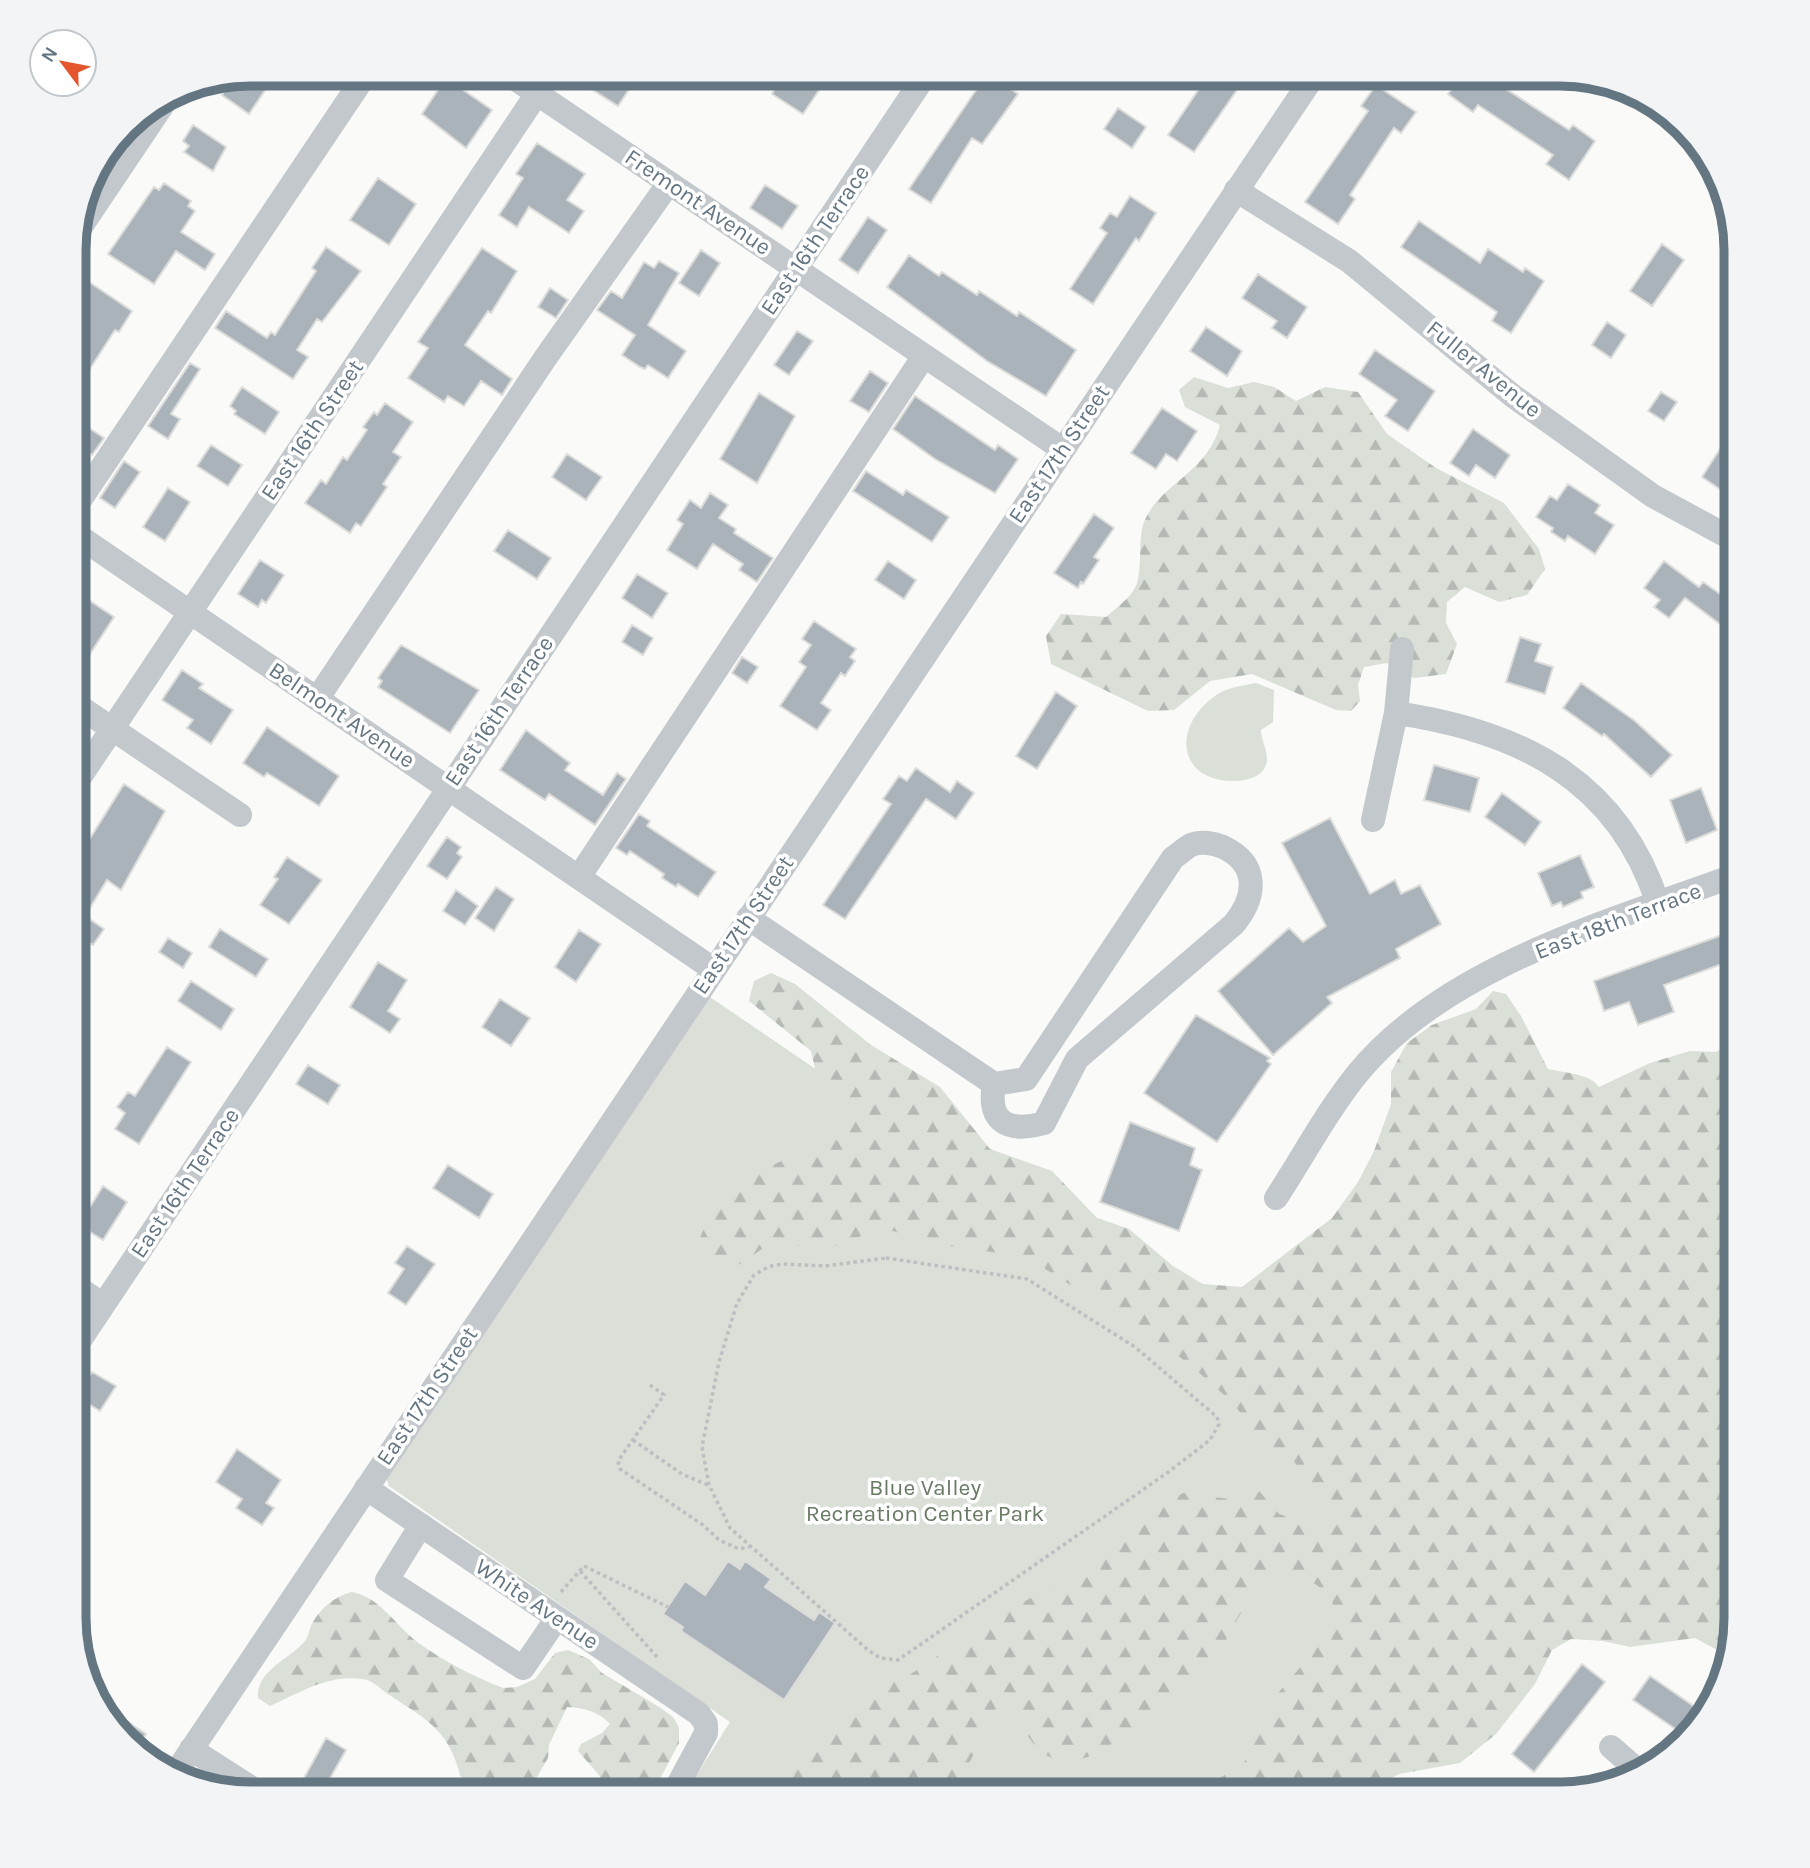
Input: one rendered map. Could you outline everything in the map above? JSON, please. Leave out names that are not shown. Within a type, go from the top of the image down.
[{"type":"street","points":[[86,491],[358,86]]},
{"type":"street","name":"East 16th Street","points":[[86,768],[542,86]]},
{"type":"street","name":"Fremont Avenue","points":[[548,86],[669,183],[1062,449]]},
{"type":"street","name":"East 16th Terrace","points":[[86,1331],[918,86]]},
{"type":"street","name":"East 17th Street","points":[[180,1766],[1307,86]]},
{"type":"street","points":[[90,213],[155,116]]},
{"type":"street","points":[[317,699],[546,357],[669,183]]},
{"type":"street","name":"Fuller Avenue","points":[[1236,190],[1349,261],[1513,396],[1653,496],[1724,534]]},
{"type":"street","points":[[579,877],[924,356]]},
{"type":"street","name":"Belmont Avenue","points":[[86,541],[713,969]]},
{"type":"street","points":[[1373,820],[1396,713],[1402,649]]},
{"type":"street","points":[[86,711],[240,815]]},
{"type":"street","points":[[1396,713],[1450,722],[1513,742],[1579,783],[1608,810],[1628,836],[1646,866],[1658,904]]},
{"type":"street","points":[[748,918],[994,1084],[1026,1079],[1173,858],[1192,845],[1214,843],[1237,854],[1249,868],[1250,890],[1244,912],[1234,924],[1077,1059],[1044,1123],[1026,1128],[1010,1127],[996,1116],[990,1104],[994,1084]]},
{"type":"street","name":"East 18th Terrace","points":[[1276,1198],[1358,1073],[1411,1021],[1500,967],[1724,880]]},
{"type":"street","points":[[1041,1057],[1066,1076]]},
{"type":"street","points":[[86,1293],[103,1305]]},
{"type":"street","name":"White Avenue","points":[[366,1488],[688,1707],[706,1724],[699,1749],[680,1782]]},
{"type":"street","points":[[421,1525],[387,1580],[523,1668],[552,1614]]},
{"type":"street","points":[[1611,1747],[1632,1765]]},
{"type":"street","points":[[191,1749],[242,1782]]},
{"type":"path","points":[[894,1258],[1027,1279],[1135,1347],[1217,1417],[1219,1424],[1210,1440],[1167,1474],[898,1660],[880,1658],[868,1650],[821,1606],[750,1547],[722,1517],[709,1485],[702,1447],[705,1425],[737,1303],[754,1275],[768,1267],[782,1264],[825,1266],[894,1258]]},
{"type":"path","points":[[650,1385],[664,1395],[618,1461],[620,1469],[704,1525],[719,1540],[739,1549],[750,1547]]},
{"type":"path","points":[[633,1440],[682,1474],[709,1485]]},
{"type":"path","points":[[552,1614],[584,1566],[668,1607]]},
{"type":"path","points":[[580,1571],[661,1661]]},
{"type":"green space","points":[[1194,377],[1228,388],[1254,382],[1274,387],[1296,401],[1325,387],[1358,392],[1387,434],[1436,468],[1504,503],[1539,549],[1545,569],[1527,595],[1499,602],[1465,587],[1447,602],[1446,623],[1457,644],[1446,674],[1414,678],[1387,663],[1364,667],[1358,685],[1360,701],[1351,711],[1336,710],[1252,674],[1210,681],[1174,710],[1148,711],[1051,664],[1046,636],[1061,614],[1106,617],[1133,591],[1138,577],[1142,530],[1151,509],[1195,467],[1214,441],[1220,425],[1185,407],[1179,390]]},
{"type":"green space","points":[[1256,683],[1274,690],[1273,722],[1261,730],[1267,758],[1263,770],[1253,777],[1237,781],[1217,779],[1202,773],[1192,763],[1187,751],[1191,723],[1215,696],[1235,687]]},
{"type":"green space","points":[[771,973],[795,984],[871,1045],[940,1087],[990,1149],[1052,1171],[1097,1218],[1129,1229],[1173,1266],[1203,1284],[1242,1287],[1332,1218],[1358,1182],[1374,1151],[1391,1104],[1391,1072],[1407,1043],[1432,1025],[1476,1009],[1493,991],[1506,994],[1521,1016],[1548,1069],[1583,1076],[1599,1087],[1650,1063],[1690,1051],[1716,1052],[1724,1047],[1724,1618],[1721,1652],[1695,1638],[1630,1647],[1603,1641],[1571,1639],[1552,1650],[1535,1684],[1496,1734],[1460,1763],[1399,1774],[1384,1782],[1213,1782],[1244,1763],[1258,1729],[1278,1693],[1329,1634],[1338,1616],[1326,1594],[1311,1582],[1268,1575],[1252,1594],[1223,1646],[1194,1684],[1155,1718],[1088,1757],[1066,1761],[1050,1757],[1036,1746],[1014,1719],[995,1709],[978,1731],[978,1746],[964,1773],[952,1782],[780,1782],[795,1764],[849,1718],[873,1688],[908,1676],[1002,1612],[1062,1583],[1146,1515],[1183,1493],[1229,1499],[1253,1484],[1279,1514],[1302,1521],[1339,1524],[1343,1509],[1312,1484],[1292,1459],[1264,1443],[1232,1402],[1189,1364],[1157,1340],[1039,1265],[999,1253],[935,1244],[883,1228],[835,1246],[767,1245],[743,1263],[718,1272],[703,1262],[699,1240],[711,1212],[739,1182],[844,1130],[846,1122],[842,1105],[820,1090],[811,1051],[749,1001],[754,981]]},
{"type":"green space","name":"Blue Valley Recreation Center Park","points":[[707,995],[1573,1585],[1339,1782],[692,1782],[730,1722],[389,1486],[386,1477]]},
{"type":"green space","points":[[351,1592],[371,1600],[420,1644],[471,1674],[503,1688],[517,1687],[535,1679],[555,1653],[568,1650],[589,1659],[602,1673],[674,1718],[679,1728],[679,1743],[658,1782],[602,1782],[578,1751],[581,1744],[602,1733],[610,1724],[596,1713],[567,1707],[549,1745],[548,1758],[534,1782],[458,1782],[461,1778],[456,1760],[442,1735],[423,1717],[372,1682],[337,1679],[303,1690],[270,1706],[258,1698],[262,1680],[268,1672],[305,1641],[314,1620],[339,1597]]},
{"type":"building","points":[[268,86],[249,114],[222,95],[226,88]]},
{"type":"building","points":[[441,86],[458,86],[492,110],[466,148],[422,114]]},
{"type":"building","points":[[596,86],[631,86],[618,106],[593,90]]},
{"type":"building","points":[[776,86],[822,86],[803,114],[772,94]]},
{"type":"building","points":[[979,86],[1010,86],[1009,88],[1018,94],[982,144],[972,138],[931,203],[909,189]]},
{"type":"building","points":[[1201,86],[1240,86],[1194,152],[1168,135]]},
{"type":"building","points":[[1377,86],[1416,112],[1401,133],[1394,128],[1350,195],[1355,199],[1338,224],[1305,202],[1368,111],[1361,106]]},
{"type":"building","points":[[1445,86],[1501,86],[1569,130],[1573,125],[1595,141],[1569,180],[1546,164],[1553,155],[1478,105],[1473,112],[1448,94],[1451,90]]},
{"type":"building","points":[[1118,108],[1146,127],[1132,148],[1104,129]]},
{"type":"building","points":[[193,125],[226,147],[213,171],[184,152],[189,146],[183,141]]},
{"type":"building","points":[[537,143],[585,174],[567,200],[584,211],[569,233],[529,207],[517,227],[499,215],[523,178],[516,174]]},
{"type":"building","points":[[378,178],[416,204],[389,245],[350,220]]},
{"type":"building","points":[[164,183],[191,201],[188,206],[195,211],[181,232],[215,254],[205,270],[176,251],[154,284],[108,254],[154,187],[159,190]]},
{"type":"building","points":[[765,185],[798,206],[782,229],[750,208]]},
{"type":"building","points":[[1130,196],[1156,213],[1139,241],[1136,238],[1093,304],[1070,289],[1107,233],[1100,228],[1110,213],[1117,217]]},
{"type":"building","points":[[868,217],[887,230],[858,273],[839,260]]},
{"type":"building","points":[[1419,221],[1480,263],[1488,249],[1523,272],[1525,268],[1544,281],[1511,333],[1492,321],[1497,312],[1401,247]]},
{"type":"building","points":[[1662,244],[1684,260],[1652,306],[1630,291]]},
{"type":"building","points":[[326,247],[361,271],[322,322],[317,319],[297,350],[308,357],[293,379],[215,328],[226,311],[267,338],[271,332],[275,335],[316,271],[312,268]]},
{"type":"building","points":[[482,248],[517,271],[491,313],[488,311],[465,345],[512,379],[502,395],[481,381],[464,406],[448,396],[444,402],[408,378],[428,348],[418,342]]},
{"type":"building","points":[[701,250],[720,263],[699,296],[679,283]]},
{"type":"building","points":[[909,255],[939,276],[942,272],[977,295],[979,291],[1017,316],[1019,312],[1076,350],[1046,396],[987,361],[887,287]]},
{"type":"building","points":[[659,261],[679,273],[648,325],[686,351],[668,378],[648,365],[645,369],[640,367],[622,355],[635,335],[597,310],[611,291],[622,298],[644,262],[654,268]]},
{"type":"building","points":[[1258,274],[1307,307],[1287,338],[1272,328],[1277,321],[1242,298]]},
{"type":"building","points":[[89,282],[132,311],[119,332],[115,330],[86,375],[86,286]]},
{"type":"building","points":[[550,288],[568,300],[556,318],[538,307]]},
{"type":"building","points":[[1607,322],[1626,335],[1611,358],[1592,345]]},
{"type":"building","points":[[1206,327],[1242,351],[1227,376],[1190,351]]},
{"type":"building","points":[[797,331],[813,341],[789,375],[774,365]]},
{"type":"building","points":[[1375,350],[1435,391],[1408,431],[1385,416],[1397,400],[1359,374]]},
{"type":"building","points":[[190,363],[200,369],[171,414],[180,419],[168,439],[148,426]]},
{"type":"building","points":[[870,371],[888,383],[869,412],[850,401]]},
{"type":"building","points":[[242,387],[279,412],[265,434],[234,414],[236,411],[230,406]]},
{"type":"building","points":[[1661,392],[1677,402],[1664,421],[1648,411]]},
{"type":"building","points":[[759,393],[795,416],[757,483],[720,459]]},
{"type":"building","points":[[915,396],[995,450],[998,445],[1018,459],[995,493],[935,459],[893,429]]},
{"type":"building","points":[[385,403],[413,422],[393,452],[401,457],[383,484],[387,487],[361,526],[356,523],[350,533],[305,503],[321,480],[326,484],[343,457],[347,460],[367,430],[363,427],[374,412],[377,415]]},
{"type":"building","points":[[1162,408],[1197,431],[1177,461],[1166,454],[1156,469],[1131,453]]},
{"type":"building","points":[[89,428],[104,438],[92,455],[86,451],[86,432]]},
{"type":"building","points":[[1473,429],[1510,455],[1495,478],[1476,465],[1469,476],[1450,463]]},
{"type":"building","points":[[1724,443],[1724,492],[1702,477]]},
{"type":"building","points":[[211,445],[242,465],[228,486],[197,466]]},
{"type":"building","points":[[567,454],[602,477],[586,500],[552,477]]},
{"type":"building","points":[[124,461],[140,472],[115,508],[100,498]]},
{"type":"building","points":[[866,471],[903,495],[906,490],[949,517],[932,542],[853,491]]},
{"type":"building","points":[[1568,484],[1600,505],[1595,513],[1614,525],[1595,554],[1568,536],[1565,541],[1551,532],[1553,528],[1536,517],[1550,496],[1557,500]]},
{"type":"building","points":[[168,488],[190,502],[165,541],[143,527]]},
{"type":"building","points":[[710,493],[728,505],[719,518],[736,529],[734,533],[773,558],[757,582],[739,570],[743,564],[713,544],[697,569],[667,550],[683,524],[677,520],[690,500],[701,508]]},
{"type":"building","points":[[1094,514],[1114,528],[1094,557],[1099,560],[1078,588],[1054,573]]},
{"type":"building","points":[[508,530],[551,558],[537,579],[494,551]]},
{"type":"building","points":[[260,560],[284,575],[266,603],[262,600],[258,607],[238,594]]},
{"type":"building","points":[[888,561],[916,580],[904,599],[875,580]]},
{"type":"building","points":[[1664,561],[1699,587],[1703,582],[1724,597],[1724,627],[1685,598],[1669,618],[1654,607],[1660,600],[1644,588]]},
{"type":"building","points":[[637,574],[668,593],[652,618],[622,598]]},
{"type":"building","points":[[86,598],[114,617],[88,657],[86,656]]},
{"type":"building","points":[[814,621],[856,649],[850,657],[855,661],[845,676],[841,673],[821,703],[831,710],[817,730],[780,706],[806,667],[799,662],[811,645],[802,639]]},
{"type":"building","points":[[632,625],[653,638],[643,655],[622,642]]},
{"type":"building","points":[[1520,637],[1541,644],[1535,661],[1553,667],[1545,694],[1506,682]]},
{"type":"building","points":[[401,645],[479,690],[450,733],[378,687],[382,681],[378,678]]},
{"type":"building","points":[[742,657],[758,667],[747,683],[732,673]]},
{"type":"building","points":[[182,670],[203,684],[199,688],[233,710],[211,744],[187,728],[193,720],[162,700]]},
{"type":"building","points":[[1581,683],[1635,721],[1672,755],[1651,777],[1604,734],[1602,736],[1563,708]]},
{"type":"building","points":[[1056,692],[1077,706],[1037,769],[1016,756]]},
{"type":"building","points":[[267,727],[339,776],[319,806],[267,773],[264,777],[243,763]]},
{"type":"building","points":[[526,730],[570,763],[565,770],[603,795],[617,773],[626,779],[595,825],[549,794],[545,800],[500,770]]},
{"type":"building","points":[[1434,765],[1479,778],[1470,812],[1424,800]]},
{"type":"building","points":[[916,768],[950,792],[957,781],[974,793],[956,819],[926,799],[845,919],[823,905],[891,804],[883,799],[899,776],[907,781]]},
{"type":"building","points":[[124,784],[165,811],[121,890],[107,880],[86,914],[86,845]]},
{"type":"building","points":[[1701,788],[1717,830],[1686,843],[1670,800]]},
{"type":"building","points":[[1502,793],[1541,822],[1525,845],[1485,817]]},
{"type":"building","points":[[639,814],[650,821],[647,826],[716,872],[698,897],[678,884],[676,887],[662,878],[664,874],[630,851],[627,855],[616,848]]},
{"type":"building","points":[[1330,818],[1370,894],[1395,880],[1401,894],[1420,885],[1441,924],[1396,949],[1400,958],[1327,997],[1332,1003],[1273,1055],[1218,991],[1289,928],[1303,942],[1326,926],[1282,843]]},
{"type":"building","points":[[447,837],[461,847],[457,853],[462,857],[447,879],[427,866]]},
{"type":"building","points":[[1580,855],[1594,887],[1581,892],[1583,898],[1563,907],[1561,902],[1552,906],[1538,873]]},
{"type":"building","points":[[287,857],[322,880],[289,924],[260,905],[278,879],[274,877]]},
{"type":"building","points":[[496,887],[514,899],[494,931],[475,918]]},
{"type":"building","points":[[456,890],[478,906],[465,925],[443,911]]},
{"type":"building","points":[[86,917],[104,929],[93,945],[86,941]]},
{"type":"building","points":[[220,929],[268,959],[256,977],[209,947]]},
{"type":"building","points":[[579,930],[601,944],[576,982],[555,967]]},
{"type":"building","points":[[1724,934],[1724,963],[1664,985],[1674,1012],[1638,1025],[1629,1002],[1604,1011],[1594,981]]},
{"type":"building","points":[[168,938],[192,953],[183,968],[159,952]]},
{"type":"building","points":[[378,962],[407,980],[388,1011],[400,1019],[390,1033],[350,1007]]},
{"type":"building","points":[[191,981],[234,1009],[221,1030],[178,1001]]},
{"type":"building","points":[[500,999],[530,1018],[511,1046],[482,1027]]},
{"type":"building","points":[[1196,1015],[1270,1058],[1267,1061],[1271,1064],[1217,1142],[1144,1093]]},
{"type":"building","points":[[167,1047],[191,1062],[139,1144],[115,1129],[125,1113],[117,1107],[128,1092],[135,1096]]},
{"type":"building","points":[[308,1065],[340,1085],[328,1104],[296,1084]]},
{"type":"building","points":[[1130,1122],[1195,1148],[1190,1165],[1202,1170],[1179,1231],[1100,1202]]},
{"type":"building","points":[[448,1165],[493,1194],[479,1218],[433,1188]]},
{"type":"building","points":[[103,1186],[127,1202],[103,1240],[86,1229],[86,1214]]},
{"type":"building","points":[[407,1246],[435,1264],[406,1305],[388,1293],[404,1269],[395,1263]]},
{"type":"building","points":[[92,1372],[116,1386],[100,1411],[86,1402],[86,1381]]},
{"type":"building","points":[[237,1449],[281,1480],[266,1503],[274,1508],[262,1525],[236,1508],[242,1499],[216,1482]]},
{"type":"building","points":[[728,1561],[740,1569],[745,1561],[771,1579],[765,1587],[814,1620],[819,1612],[835,1623],[784,1700],[681,1631],[683,1627],[663,1614],[685,1581],[705,1595]]},
{"type":"building","points":[[1582,1664],[1605,1682],[1534,1772],[1512,1754]]},
{"type":"building","points":[[1650,1676],[1697,1709],[1679,1731],[1633,1700]]},
{"type":"building","points":[[118,1716],[146,1734],[142,1741]]},
{"type":"building","points":[[326,1738],[346,1750],[328,1782],[311,1782],[304,1778]]}]
